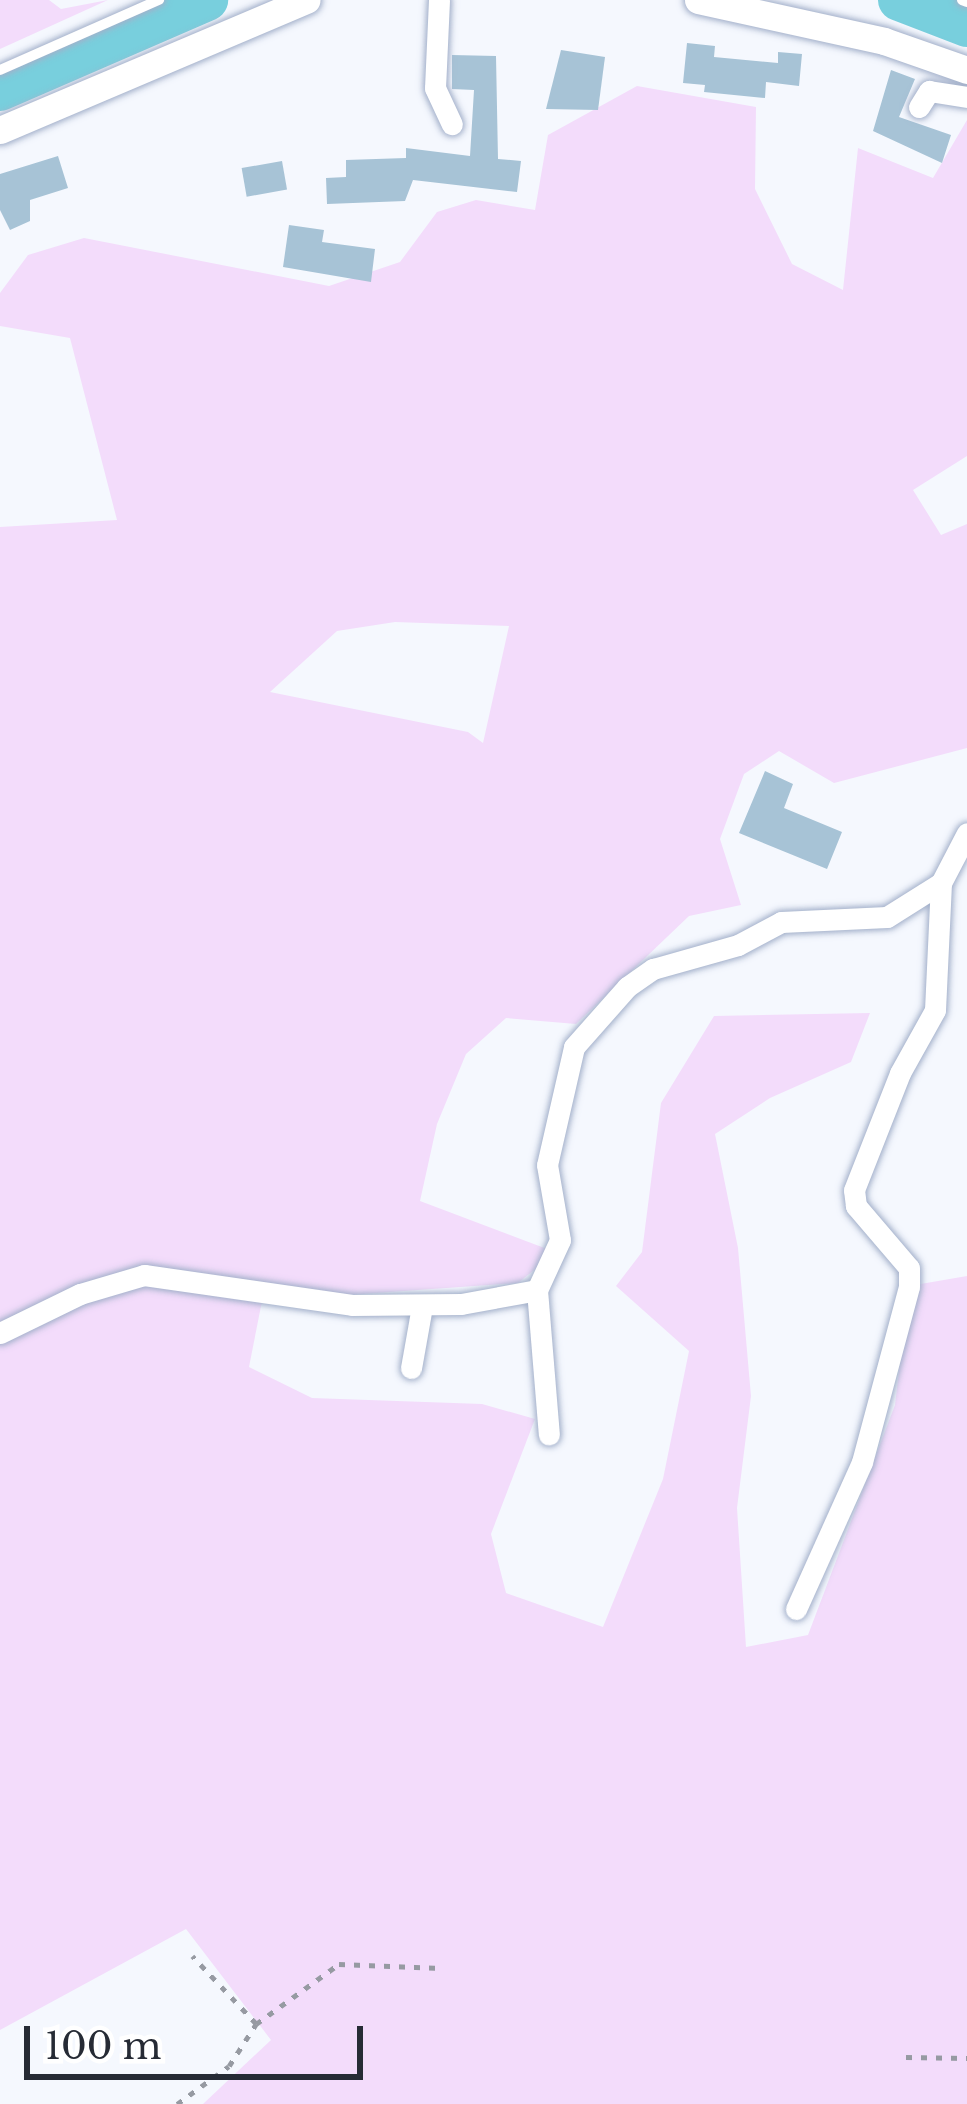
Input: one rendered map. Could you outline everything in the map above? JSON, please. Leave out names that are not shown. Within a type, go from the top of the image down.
[{"type":"street","points":[[0,130],[307,0]]},
{"type":"street","points":[[439,0],[435,88],[452,124]]},
{"type":"street","points":[[698,0],[884,41],[967,70]]},
{"type":"street","points":[[919,106],[929,91],[967,97]]},
{"type":"street","points":[[796,1609],[862,1462],[909,1286],[909,1268],[856,1206],[854,1190],[900,1072],[935,1010],[941,883],[967,833]]},
{"type":"street","points":[[549,1436],[537,1290],[560,1240],[547,1165],[574,1047],[627,987],[653,969],[738,945],[781,922],[887,917],[941,883]]},
{"type":"street","points":[[0,1334],[80,1294],[144,1275],[352,1306],[422,1306],[537,1290]]},
{"type":"street","points":[[411,1368],[422,1306]]},
{"type":"lane","points":[[0,70],[159,0]]},
{"type":"path","points":[[192,1956],[256,2024]]},
{"type":"path","points":[[177,2104],[230,2066],[256,2024],[339,1964],[441,1968]]},
{"type":"path","points":[[906,2057],[967,2058]]},
{"type":"shaded area","points":[[0,0],[49,0],[61,9],[108,0],[0,49]]},
{"type":"shaded area","points":[[637,86],[756,107],[755,189],[792,264],[843,290],[858,148],[933,178],[967,120],[967,456],[913,490],[941,535],[967,524],[967,748],[834,783],[779,751],[744,774],[720,839],[741,905],[689,916],[576,1024],[506,1018],[466,1054],[437,1124],[420,1201],[547,1249],[544,1262],[518,1283],[262,1301],[249,1367],[312,1398],[482,1404],[535,1419],[491,1534],[506,1593],[603,1627],[663,1479],[689,1351],[616,1286],[642,1252],[661,1103],[714,1016],[870,1013],[851,1062],[770,1098],[715,1134],[738,1248],[751,1396],[737,1508],[746,1647],[808,1635],[895,1405],[909,1286],[967,1276],[967,2104],[203,2104],[271,2040],[186,1929],[0,2030],[0,527],[117,520],[70,338],[0,326],[0,293],[28,255],[84,238],[329,286],[400,262],[437,212],[476,200],[535,210],[548,135]],"holes":[[[395,622],[509,626],[483,743],[468,732],[270,692],[337,631]]]},
{"type":"building","points":[[687,43],[715,46],[714,57],[778,63],[778,52],[802,54],[799,86],[766,82],[765,98],[704,92],[705,85],[683,83]]},
{"type":"building","points":[[561,50],[605,57],[598,110],[546,109]]},
{"type":"building","points":[[452,55],[496,56],[498,159],[521,161],[517,192],[413,180],[405,201],[327,204],[326,178],[346,177],[346,160],[406,158],[406,148],[470,156],[474,90],[452,89]]},
{"type":"building","points":[[891,70],[915,79],[899,117],[951,135],[942,163],[873,131]]},
{"type":"building","points":[[58,156],[68,188],[30,200],[30,221],[10,230],[0,210],[0,174]]},
{"type":"building","points":[[282,161],[287,190],[247,197],[242,168]]},
{"type":"building","points":[[289,225],[324,230],[322,242],[375,249],[371,282],[283,267]]},
{"type":"building","points":[[765,771],[793,784],[784,808],[842,832],[827,869],[739,833]]},
{"type":"waterway","points":[[0,90],[207,0]]},
{"type":"waterway","points":[[899,0],[967,26]]}]
